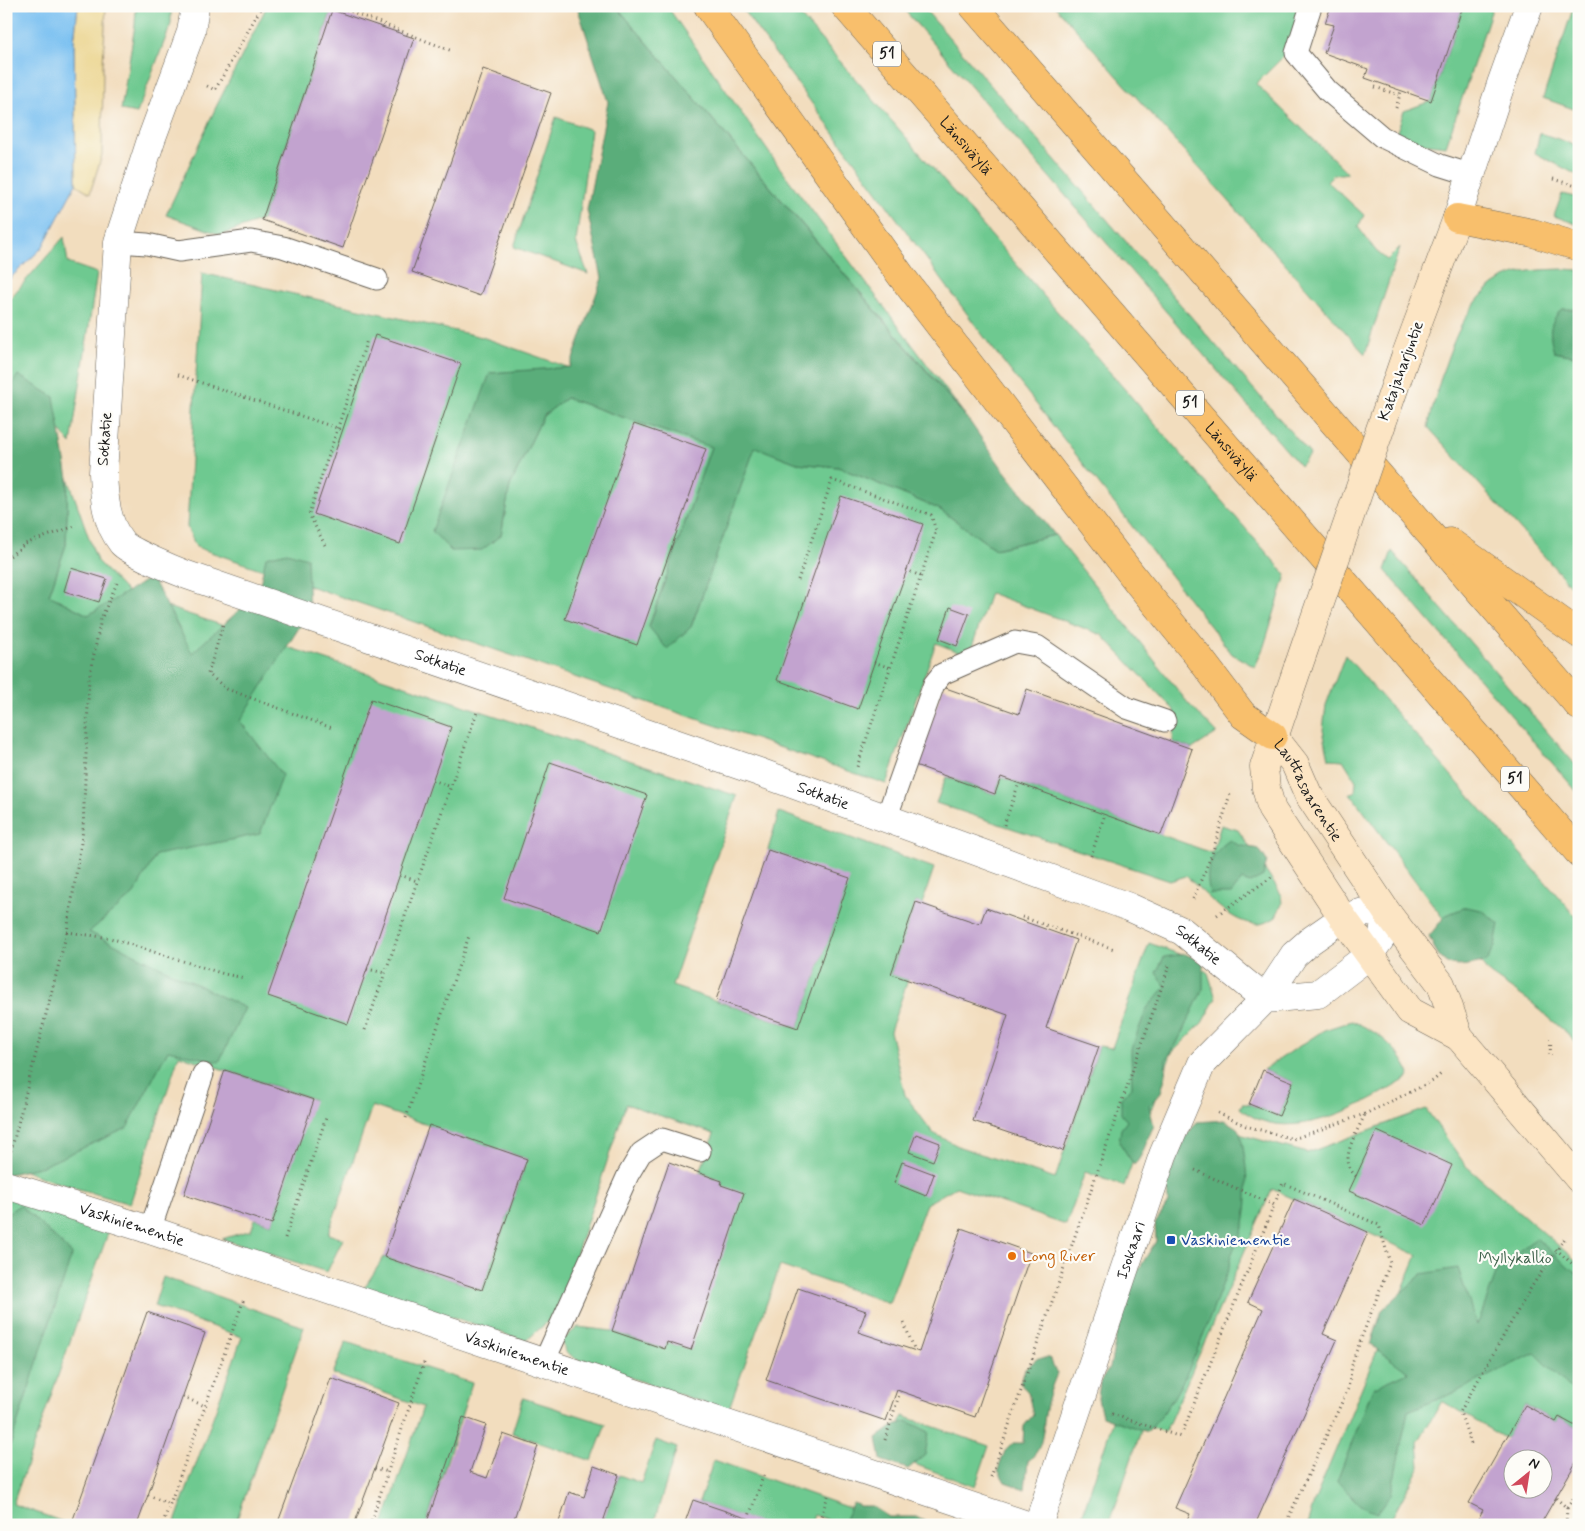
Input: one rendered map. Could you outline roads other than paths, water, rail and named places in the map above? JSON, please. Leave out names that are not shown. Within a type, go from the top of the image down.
[{"type":"highway","points":[[708,6],[902,277],[1139,584],[1199,657],[1243,715],[1274,736]]},
{"type":"highway","name":"Länsiväylä","points":[[845,6],[1579,853]]},
{"type":"highway","points":[[973,6],[1579,706]]},
{"type":"highway","points":[[1457,218],[1533,233],[1579,247]]},
{"type":"highway","points":[[1415,516],[1579,634]]},
{"type":"main road","name":"Katajaharjuntie","points":[[1274,736],[1405,357],[1457,218]]},
{"type":"main road","name":"Lauttasaarentie","points":[[1274,736],[1295,764],[1308,794],[1388,914],[1441,984],[1464,1044]]},
{"type":"main road","name":"Lauttasaarentie","points":[[1274,736],[1264,767],[1266,788],[1272,810],[1368,956],[1410,1011],[1464,1044],[1579,1179]]},
{"type":"street","name":"Sotkatie","points":[[195,6],[191,32],[151,140],[118,242],[103,473],[104,498],[112,527],[123,544],[171,569],[489,678],[846,804],[1129,907],[1182,931],[1266,999]]},
{"type":"street","name":"Katajaharjuntie","points":[[1457,218],[1529,6]]},
{"type":"street","name":"Isokaari","points":[[1038,1525],[1163,1155],[1202,1063],[1266,999],[1294,955],[1343,918],[1364,912],[1388,914]]},
{"type":"street","points":[[1266,999],[1318,994],[1368,956],[1382,937],[1388,914]]},
{"type":"street","name":"Vaskiniementie","points":[[6,1185],[150,1230],[1027,1525]]},
{"type":"lane","points":[[1311,6],[1296,53],[1328,91],[1382,137],[1440,165],[1472,175]]},
{"type":"lane","points":[[118,242],[147,244],[178,251],[251,241],[283,246],[377,279]]},
{"type":"lane","points":[[886,819],[934,684],[942,674],[1015,642],[1037,646],[1127,708],[1165,722]]},
{"type":"lane","points":[[150,1230],[203,1074]]},
{"type":"lane","points":[[544,1362],[628,1175],[641,1153],[662,1140],[700,1151]]},
{"type":"water","points":[[6,6],[78,6],[74,42],[76,184],[42,248],[6,282]]},
{"type":"place","name":"Vaskiniementie","points":[[1171,1240]]},
{"type":"place","name":"Long River","points":[[1012,1256]]},
{"type":"park label","name":"Myllykallio","points":[[1515,1258]]}]
